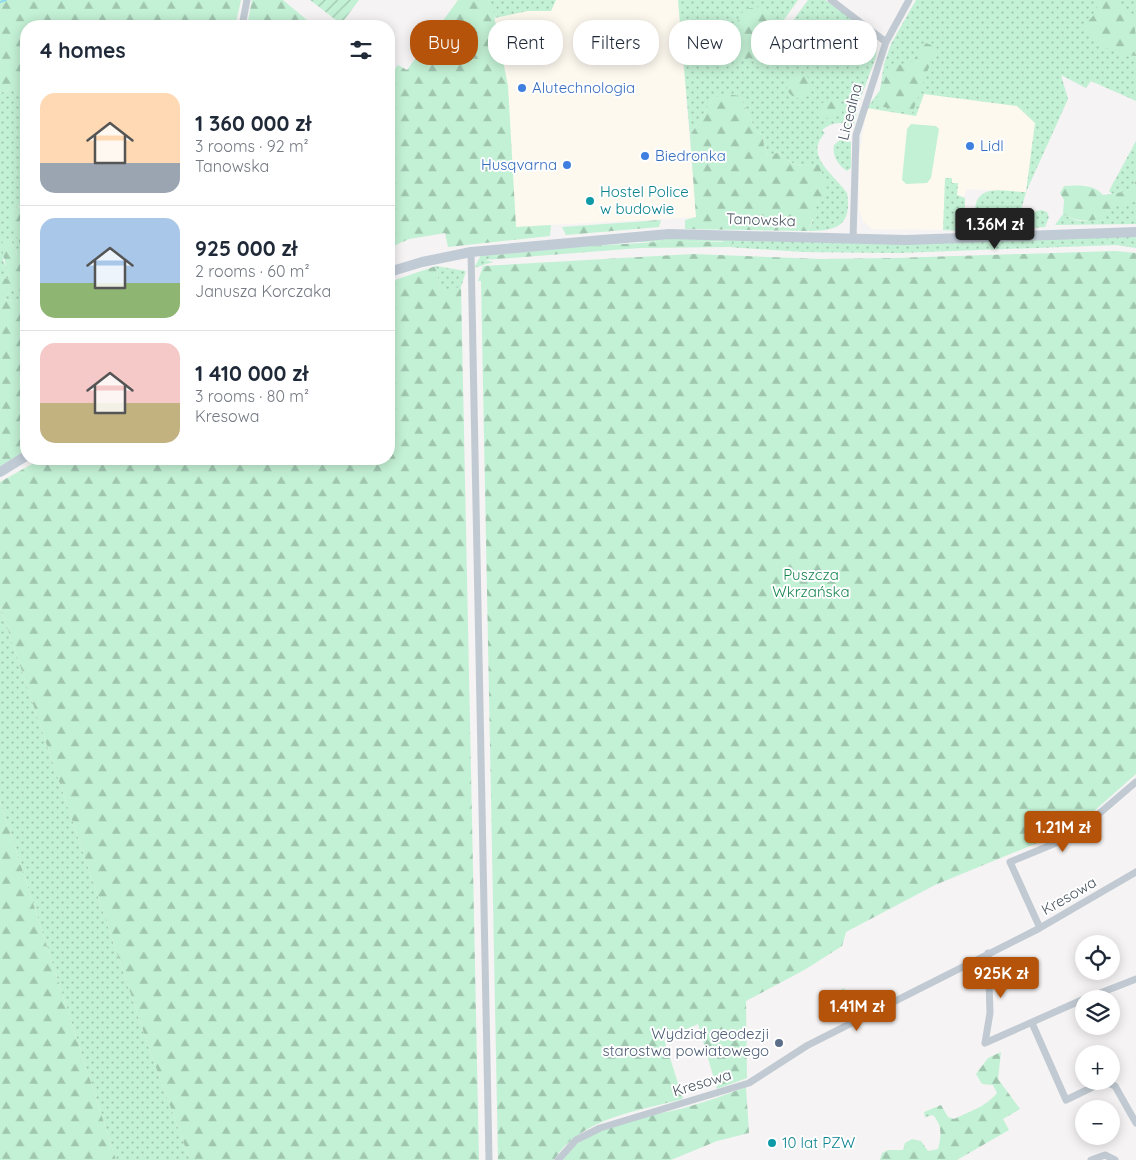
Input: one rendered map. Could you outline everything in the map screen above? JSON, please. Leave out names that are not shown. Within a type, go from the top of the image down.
[{"type":"main road","name":"Tanowska","points":[[395,271],[471,252],[669,234],[925,240],[1136,232]]},
{"type":"main road","points":[[0,472],[20,460]]},
{"type":"street","points":[[243,20],[247,0]]},
{"type":"street","points":[[832,0],[886,42]]},
{"type":"street","name":"Licealna","points":[[853,239],[856,135],[886,42],[909,0]]},
{"type":"street","points":[[471,252],[490,1160]]},
{"type":"street","name":"Kresowa","points":[[1040,928],[1010,862],[1073,836],[1136,782]]},
{"type":"street","name":"Kresowa","points":[[558,1160],[576,1140],[600,1128],[750,1083],[808,1045],[1040,928],[1136,872]]},
{"type":"street","points":[[988,953],[990,1013],[985,1043],[1075,1004]]},
{"type":"street","points":[[1108,990],[1136,979]]},
{"type":"street","points":[[1032,1023],[1066,1100],[1099,1084],[1108,1083],[1115,1086],[1136,1123]]},
{"type":"street","points":[[1091,1160],[1105,1155],[1115,1160]]},
{"type":"shaded area","points":[[488,0],[678,0],[680,20],[669,20],[669,65],[683,65],[696,217],[516,227],[508,86],[504,65],[563,65],[563,20],[495,20]]},
{"type":"shaded area","points":[[924,94],[1017,106],[1035,123],[1026,192],[966,189],[965,196],[945,196],[943,230],[872,229],[863,221],[859,210],[859,157],[867,108],[916,116]]},
{"type":"green space","points":[[0,0],[241,0],[236,20],[20,20],[20,89],[11,89],[0,93]]},
{"type":"green space","points":[[252,0],[283,0],[307,20],[248,20]]},
{"type":"green space","points":[[310,0],[359,0],[344,20],[336,20]]},
{"type":"green space","points":[[458,0],[488,0],[495,20],[488,20],[488,65],[504,65],[508,86],[516,227],[551,225],[550,236],[448,247],[445,233],[409,239],[395,245],[395,69],[398,65],[407,70],[411,65],[478,65],[478,20],[443,20]]},
{"type":"green space","points":[[488,0],[556,0],[551,11],[528,11],[495,18]]},
{"type":"green space","points":[[678,0],[798,0],[784,20],[751,20],[751,65],[873,65],[859,102],[854,125],[847,129],[846,124],[836,123],[824,128],[822,130],[825,133],[819,141],[817,150],[823,165],[847,193],[848,204],[845,220],[834,228],[808,231],[813,220],[813,209],[825,190],[819,165],[797,165],[779,152],[768,156],[764,147],[763,134],[756,131],[740,96],[713,98],[690,136],[684,65],[741,65],[741,20],[680,20]]},
{"type":"green space","points":[[808,0],[825,0],[854,20],[793,20]]},
{"type":"green space","points":[[916,0],[1136,0],[1136,101],[1091,81],[1086,88],[1061,75],[1068,99],[1026,192],[1035,123],[1017,106],[924,94],[916,116],[867,108],[880,90],[884,64],[891,44]]},
{"type":"green space","points":[[1099,0],[1120,4],[1131,15],[1134,23],[1136,56],[1112,51],[1105,47],[1093,38],[1083,25],[1094,14]]},
{"type":"green space","points":[[758,7],[770,16],[768,20],[751,20],[751,58],[741,61],[741,20],[738,20],[745,9]]},
{"type":"green space","points":[[926,43],[936,47],[912,114],[872,104],[881,92],[888,67],[912,62]]},
{"type":"green space","points":[[799,74],[808,77],[811,86],[808,95],[799,98],[790,95],[787,86],[790,77]]},
{"type":"green space","points":[[11,89],[20,89],[20,206],[18,206],[12,226],[20,242],[20,254],[17,255],[10,238],[3,261],[7,267],[9,279],[0,277],[0,93]]},
{"type":"green space","points":[[726,94],[740,96],[756,131],[763,134],[764,147],[768,156],[779,152],[796,165],[819,164],[829,195],[821,197],[813,209],[815,213],[808,231],[685,229],[685,220],[696,217],[690,136],[713,98]]},
{"type":"green space","points":[[832,101],[842,106],[842,115],[829,119],[821,114],[818,108],[822,103]]},
{"type":"green space","points":[[911,124],[936,126],[939,129],[931,178],[927,183],[906,184],[902,180],[907,129]]},
{"type":"green space","points":[[841,139],[851,142],[851,168],[847,171],[838,163],[834,153],[834,145]]},
{"type":"green space","points":[[1136,141],[1136,181],[1130,191],[1114,195],[1109,191]]},
{"type":"green space","points":[[945,178],[952,178],[952,183],[958,183],[957,195],[965,198],[965,228],[963,231],[943,230]]},
{"type":"green space","points":[[1136,181],[1136,204],[1117,204],[1106,215],[1085,221],[1070,218],[1063,214],[1064,200],[1060,193],[1064,186],[1090,187],[1103,195],[1130,191]]},
{"type":"green space","points":[[993,190],[1026,192],[1021,210],[1026,214],[1023,228],[977,230],[975,210],[981,195]]},
{"type":"green space","points":[[1117,204],[1136,204],[1136,224],[1055,225],[1063,214],[1079,221],[1092,220]]},
{"type":"green space","points":[[20,206],[20,242],[10,221],[10,209]]},
{"type":"green space","points":[[1041,210],[1047,212],[1049,217],[1045,227],[1030,228],[1033,212]]},
{"type":"green space","points":[[661,220],[659,227],[566,235],[562,227]]},
{"type":"green space","points":[[1136,235],[1136,248],[1116,245],[899,253],[803,252],[728,247],[732,245],[722,241],[630,242],[503,254],[485,260],[493,262],[474,268],[481,255],[665,237]]},
{"type":"green space","points":[[10,238],[17,255],[20,254],[20,291],[3,288],[6,293],[4,299],[20,303],[20,454],[0,466],[0,277],[9,279],[3,254],[3,239]]},
{"type":"green space","points":[[674,241],[732,242],[732,245],[728,247],[640,248],[484,260],[503,254],[572,247]]},
{"type":"green space","name":"Puszcza Wkrzańska","points":[[1115,251],[1136,253],[1136,774],[1076,827],[935,885],[846,932],[842,946],[806,969],[746,1001],[747,1078],[717,1089],[698,1024],[664,1039],[683,1099],[629,1112],[594,1125],[579,1134],[565,1146],[554,1160],[498,1160],[481,281],[478,281],[483,266],[692,254],[820,259]]},
{"type":"green space","points":[[436,266],[466,271],[461,287],[440,292]]},
{"type":"green space","points":[[436,266],[440,291],[461,287],[479,1160],[190,1160],[151,1054],[0,606],[0,482],[30,465],[395,465],[395,280]]},
{"type":"green space","points":[[3,287],[20,291],[20,303],[4,299]]},
{"type":"green space","points":[[0,606],[151,1054],[190,1160],[116,1160],[0,801]]},
{"type":"green space","points":[[0,801],[116,1160],[0,1160]]},
{"type":"green space","points":[[844,988],[850,999],[830,1011],[824,1000]]},
{"type":"green space","points":[[1001,1052],[998,1079],[1020,1109],[1003,1119],[1009,1130],[957,1160],[880,1160],[882,1153],[888,1150],[903,1150],[905,1143],[912,1139],[921,1141],[928,1151],[938,1149],[940,1127],[933,1115],[925,1117],[924,1112],[941,1105],[948,1117],[954,1119],[987,1102],[997,1093],[993,1085],[982,1084],[976,1074],[988,1058]]},
{"type":"green space","points":[[746,1087],[749,1133],[717,1141],[671,1160],[563,1160],[571,1149],[599,1132],[617,1125],[684,1108]]},
{"type":"waterway","points":[[0,2],[6,0]]},
{"type":"place","name":"Alutechnologia","points":[[522,88]]},
{"type":"place","name":"Lidl","points":[[970,146]]},
{"type":"place","name":"Biedronka","points":[[645,156]]},
{"type":"place","name":"Husqvarna","points":[[567,165]]},
{"type":"place","name":"Hostel Police w budowie","points":[[590,201]]},
{"type":"place","name":"Wydział geodezji starostwa powiatowego","points":[[779,1043]]},
{"type":"place","name":"10 lat PZW","points":[[772,1143]]}]
